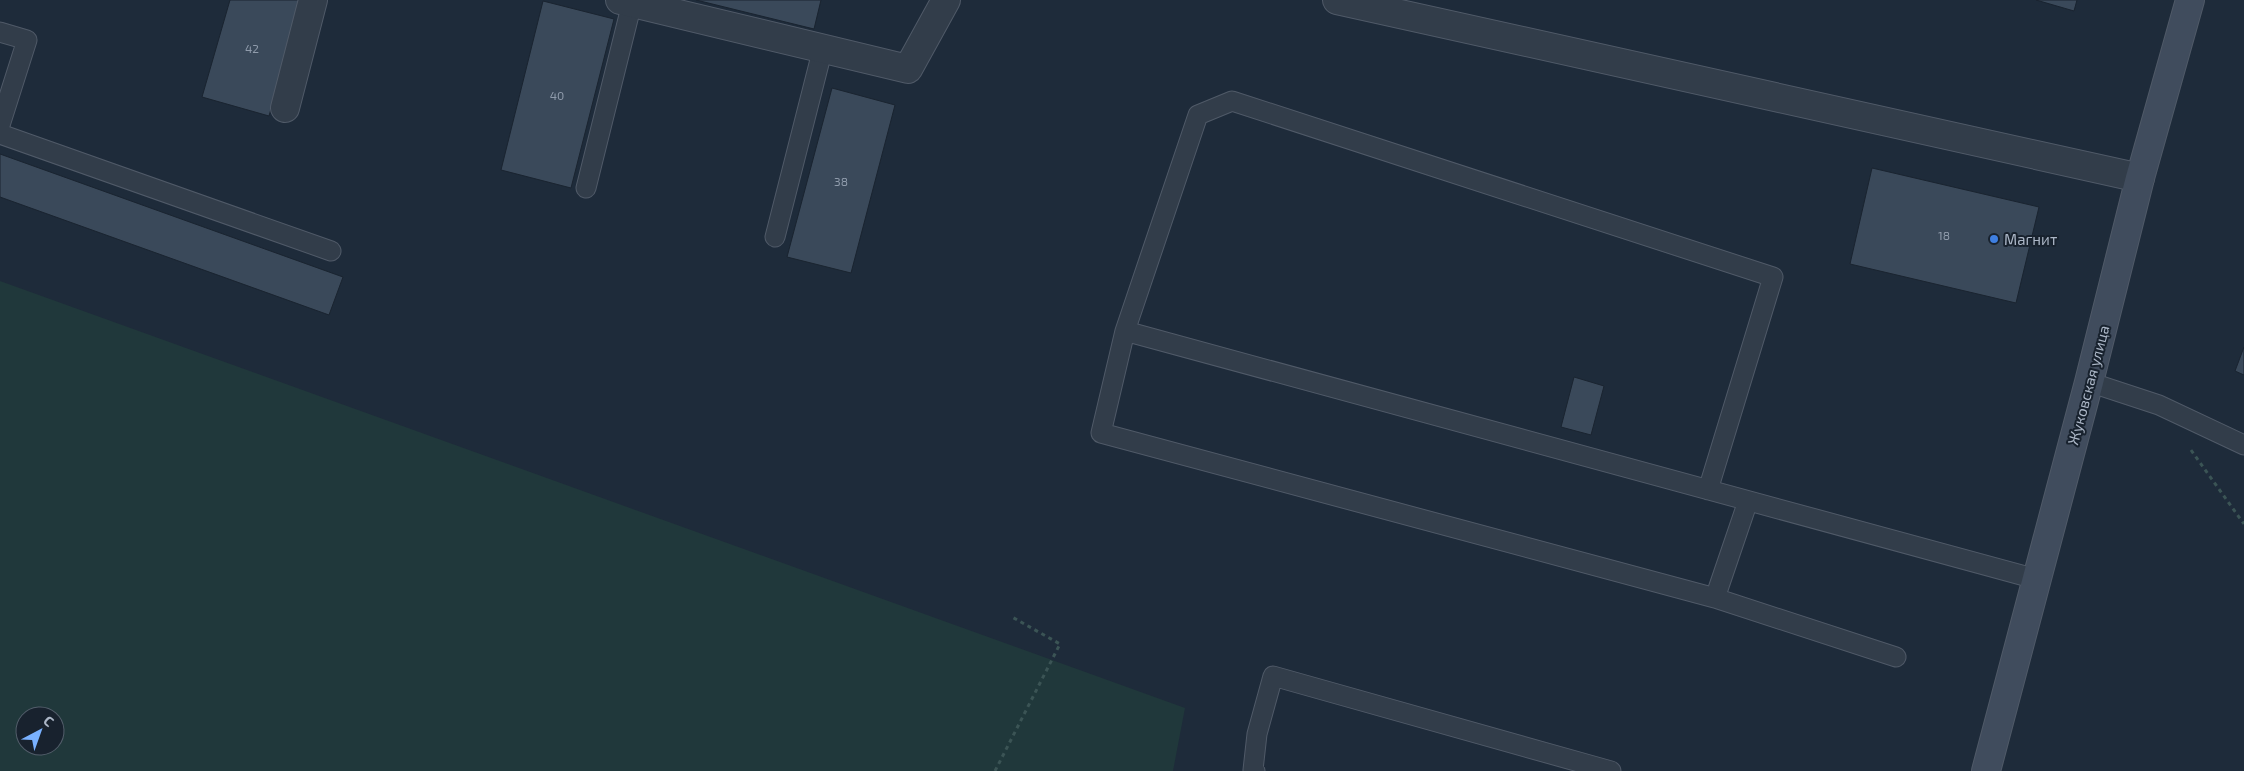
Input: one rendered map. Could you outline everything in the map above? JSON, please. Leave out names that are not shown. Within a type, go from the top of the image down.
[{"type":"main road","name":"Жуковская улица","points":[[1986,771],[2089,382],[2140,178],[2190,0]]},
{"type":"street","points":[[285,108],[313,0]]},
{"type":"street","points":[[626,1],[908,69],[946,0]]},
{"type":"street","points":[[1337,0],[2140,178]]},
{"type":"lane","points":[[586,188],[626,1]]},
{"type":"lane","points":[[0,32],[27,40],[0,125]]},
{"type":"lane","points":[[775,237],[823,48]]},
{"type":"lane","points":[[1708,490],[1773,277],[1232,101],[1198,115],[1125,331],[1101,433],[1715,598],[1896,657]]},
{"type":"lane","points":[[0,134],[331,251]]},
{"type":"lane","points":[[1125,331],[2036,579]]},
{"type":"lane","points":[[2089,382],[2159,405],[2244,445]]},
{"type":"lane","points":[[1715,598],[1748,501]]},
{"type":"lane","points":[[1255,771],[1252,770],[1257,734],[1273,676],[1611,771]]},
{"type":"path","points":[[2187,444],[2244,524]]},
{"type":"path","points":[[995,771],[1060,644],[1012,617]]},
{"type":"green space","points":[[0,281],[1185,708],[1173,771],[0,771]]},
{"type":"building","points":[[230,0],[302,0],[269,116],[202,97]]},
{"type":"building","points":[[696,0],[821,0],[814,29]]},
{"type":"building","points":[[2036,0],[2077,0],[2074,11]]},
{"type":"building","points":[[543,1],[614,19],[571,188],[501,170]]},
{"type":"building","points":[[832,88],[895,105],[851,273],[787,257]]},
{"type":"building","points":[[0,154],[343,277],[329,315],[0,197]]},
{"type":"building","points":[[1872,168],[2039,207],[2016,303],[1850,264]]},
{"type":"building","points":[[2244,347],[2244,375],[2235,371]]},
{"type":"building","points":[[1574,377],[1604,386],[1591,435],[1561,427]]},
{"type":"place","name":"Магнит","points":[[1994,239]]}]
